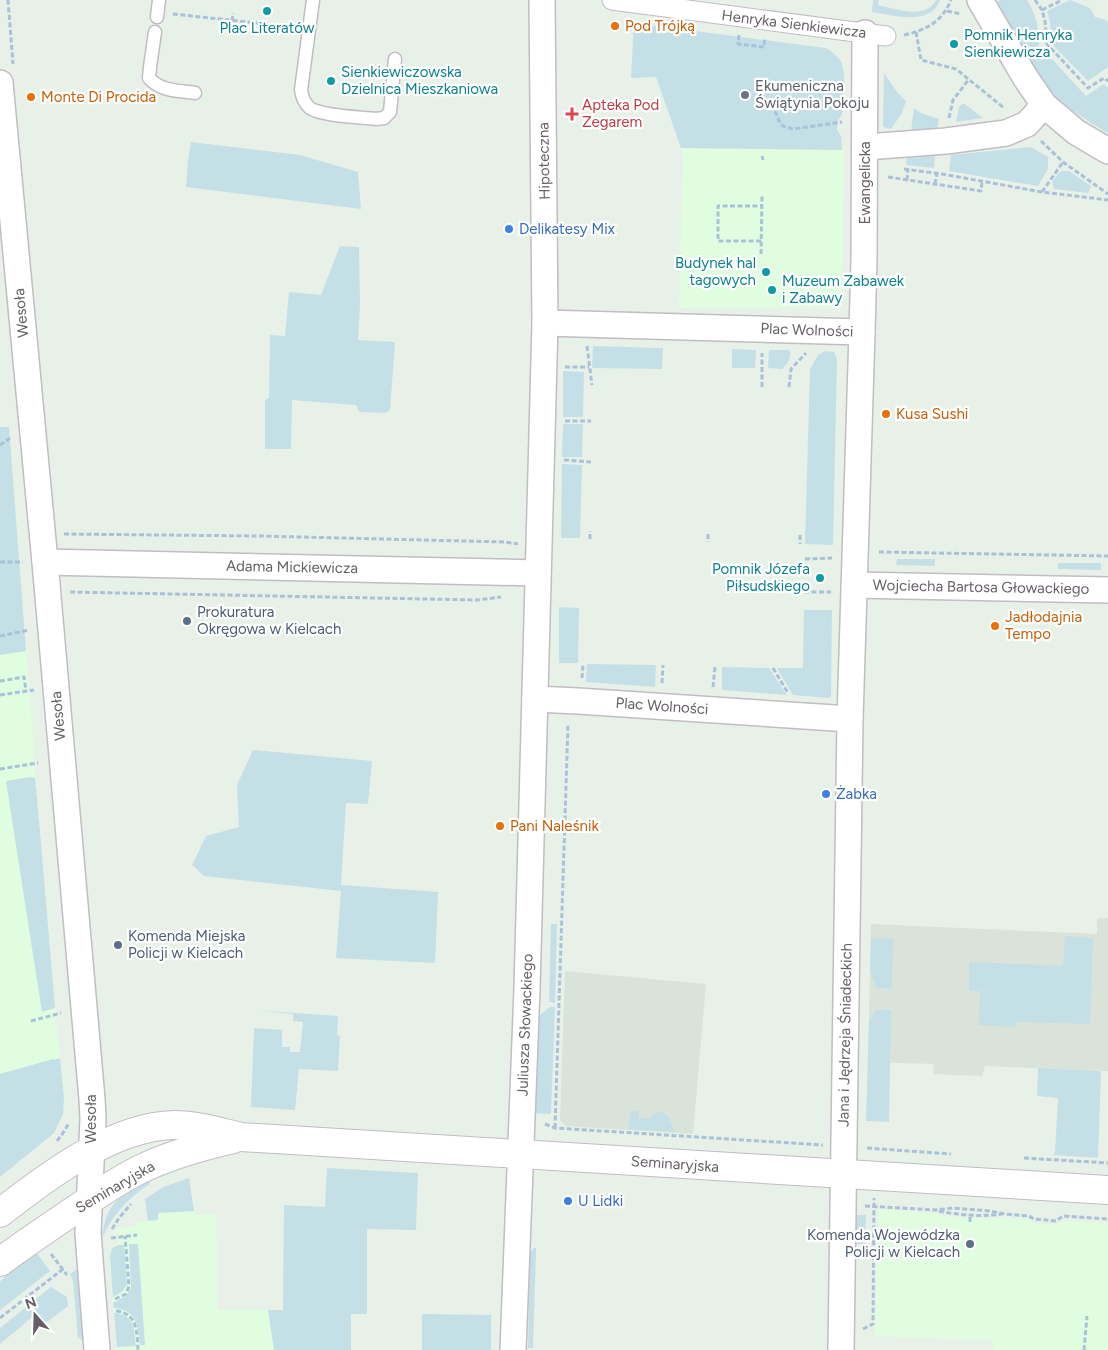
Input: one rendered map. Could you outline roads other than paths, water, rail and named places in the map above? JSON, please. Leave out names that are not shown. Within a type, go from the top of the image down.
[{"type":"street","name":"Hipoteczna","points":[[542,0],[545,323]]},
{"type":"street","name":"Henryka Sienkiewicza","points":[[612,0],[876,35]]},
{"type":"street","points":[[980,0],[1025,77],[1044,105],[1076,132],[1108,151]]},
{"type":"street","name":"Ewangelicka","points":[[862,332],[866,147],[876,35]]},
{"type":"street","name":"Wesoła","points":[[0,83],[5,183],[35,562],[92,1099],[88,1251],[97,1350]]},
{"type":"street","points":[[866,147],[946,141],[1006,133],[1027,124],[1044,105]]},
{"type":"street","name":"Plac Wolności","points":[[535,699],[850,719],[844,588],[862,332],[545,323]]},
{"type":"street","points":[[535,699],[545,323]]},
{"type":"street","name":"Adama Mickiewicza","points":[[35,562],[538,573]]},
{"type":"street","name":"Wojciecha Bartosa Głowackiego","points":[[844,588],[1108,590]]},
{"type":"street","name":"Juliusza Słowackiego","points":[[513,1350],[535,699]]},
{"type":"street","name":"Jana i Jędrzeja Śniadeckich","points":[[849,1341],[844,1174],[850,719]]},
{"type":"street","name":"Seminaryjska","points":[[0,1214],[37,1184],[92,1150],[125,1135],[172,1125],[194,1127],[242,1137],[1108,1190]]},
{"type":"street","name":"Seminaryjska","points":[[0,1262],[18,1248],[132,1173],[195,1148],[242,1137]]},
{"type":"lane","points":[[313,0],[301,90],[302,97],[310,108],[325,113],[376,119],[384,118],[390,112],[395,59]]},
{"type":"lane","points":[[155,32],[149,78],[156,86],[196,93]]},
{"type":"place","name":"Plac Literatów","points":[[267,11]]},
{"type":"place","name":"Pod Trójką","points":[[615,26]]},
{"type":"place","name":"Pomnik Henryka Sienkiewicza","points":[[954,44]]},
{"type":"place","name":"Sienkiewiczowska Dzielnica Mieszkaniowa","points":[[331,81]]},
{"type":"place","name":"Ekumeniczna Świątynia Pokoju","points":[[745,95]]},
{"type":"place","name":"Monte Di Procida","points":[[31,97]]},
{"type":"place","name":"Apteka Pod Zegarem","points":[[572,114]]},
{"type":"place","name":"Delikatesy Mix","points":[[509,229]]},
{"type":"place","name":"Budynek hal tagowych","points":[[766,272]]},
{"type":"place","name":"Muzeum Zabawek i Zabawy","points":[[772,290]]},
{"type":"place","name":"Kusa Sushi","points":[[886,414]]},
{"type":"place","name":"Pomnik Józefa Piłsudskiego","points":[[820,578]]},
{"type":"place","name":"Prokuratura Okręgowa w Kielcach","points":[[187,621]]},
{"type":"place","name":"Jadłodajnia Tempo","points":[[995,626]]},
{"type":"place","name":"Żabka","points":[[826,794]]},
{"type":"place","name":"Pani Naleśnik","points":[[500,826]]},
{"type":"place","name":"Komenda Miejska Policji w Kielcach","points":[[118,945]]},
{"type":"place","name":"U Lidki","points":[[568,1201]]},
{"type":"place","name":"Komenda Wojewódzka Policji w Kielcach","points":[[970,1244]]}]
